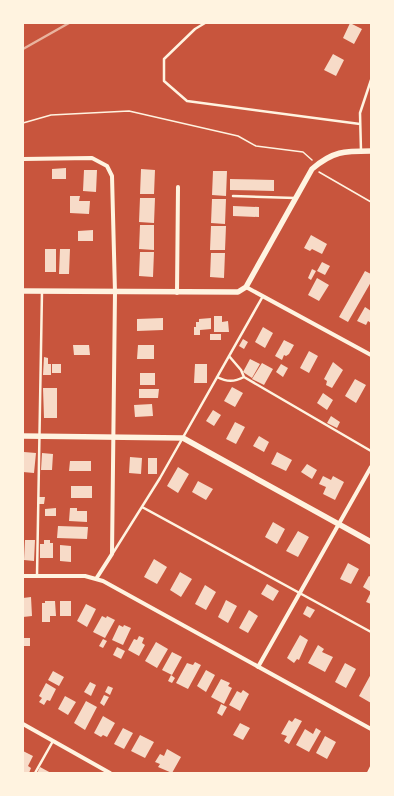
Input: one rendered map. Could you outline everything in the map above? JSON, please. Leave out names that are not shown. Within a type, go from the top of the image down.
[{"type":"street","points":[[23,291],[226,294],[238,292],[246,287],[309,175],[316,166],[325,158],[344,151],[371,152]]},
{"type":"street","points":[[23,159],[92,158],[107,166],[112,176],[115,292],[112,554],[96,579]]},
{"type":"street","points":[[177,293],[178,187]]},
{"type":"street","points":[[246,287],[371,355]]},
{"type":"street","points":[[23,436],[183,438],[371,542]]},
{"type":"street","points":[[258,666],[371,467]]},
{"type":"street","points":[[23,576],[85,576],[103,581],[371,729]]},
{"type":"street","points":[[23,724],[110,773]]},
{"type":"lane","points":[[205,23],[195,29],[164,59],[164,81],[187,101],[360,124]]},
{"type":"lane","points":[[361,151],[360,113],[371,80]]},
{"type":"lane","points":[[233,196],[296,198]]},
{"type":"lane","points":[[37,576],[42,291]]},
{"type":"lane","points":[[112,554],[183,438],[263,296]]},
{"type":"lane","points":[[229,356],[241,370],[244,377],[371,452]]},
{"type":"lane","points":[[217,377],[224,380],[235,381],[244,377]]},
{"type":"lane","points":[[142,507],[371,632]]},
{"type":"lane","points":[[35,773],[53,741]]},
{"type":"lane","points":[[368,773],[371,767]]},
{"type":"path","points":[[23,123],[51,115],[129,110],[238,136],[256,146],[304,152],[321,174],[371,202]]},
{"type":"building","points":[[350,23],[362,29],[354,44],[343,38]]},
{"type":"building","points":[[333,54],[344,60],[336,76],[324,70]]},
{"type":"building","points":[[66,168],[66,179],[52,179],[52,169]]},
{"type":"building","points":[[141,169],[155,170],[154,194],[140,194]]},
{"type":"building","points":[[84,170],[97,170],[96,192],[83,191]]},
{"type":"building","points":[[213,171],[227,171],[226,196],[212,195]]},
{"type":"building","points":[[230,179],[274,180],[274,191],[230,190]]},
{"type":"building","points":[[70,196],[80,196],[79,201],[90,201],[89,214],[70,213]]},
{"type":"building","points":[[140,198],[155,198],[154,223],[139,222]]},
{"type":"building","points":[[212,199],[226,199],[225,224],[211,223]]},
{"type":"building","points":[[233,206],[259,207],[259,217],[233,216]]},
{"type":"building","points":[[140,225],[154,225],[154,250],[139,249]]},
{"type":"building","points":[[211,226],[226,226],[225,250],[210,250]]},
{"type":"building","points":[[93,230],[93,241],[78,241],[78,231]]},
{"type":"building","points":[[311,235],[327,244],[322,254],[312,249],[310,251],[304,248]]},
{"type":"building","points":[[45,249],[56,249],[56,272],[45,272]]},
{"type":"building","points":[[60,249],[70,249],[69,274],[59,274]]},
{"type":"building","points":[[140,252],[154,252],[153,277],[139,276]]},
{"type":"building","points":[[211,253],[225,253],[224,278],[210,277]]},
{"type":"building","points":[[322,262],[330,266],[325,275],[317,271]]},
{"type":"building","points":[[312,269],[316,271],[311,280],[308,278]]},
{"type":"building","points":[[365,271],[371,274],[371,282],[348,322],[339,317]]},
{"type":"building","points":[[317,278],[329,285],[319,301],[308,295]]},
{"type":"building","points":[[365,307],[371,311],[371,323],[368,321],[366,325],[357,321]]},
{"type":"building","points":[[214,316],[222,316],[222,322],[228,321],[229,332],[214,332]]},
{"type":"building","points":[[163,318],[163,330],[137,331],[137,319]]},
{"type":"building","points":[[211,318],[211,329],[200,330],[200,335],[194,335],[194,327],[196,327],[196,322],[199,322],[199,319]]},
{"type":"building","points":[[263,327],[273,333],[265,348],[255,342]]},
{"type":"building","points":[[210,334],[221,334],[221,340],[210,340]]},
{"type":"building","points":[[243,339],[248,342],[244,349],[239,346]]},
{"type":"building","points":[[284,340],[294,345],[289,354],[286,356],[284,355],[282,360],[275,356]]},
{"type":"building","points":[[73,345],[89,345],[90,355],[74,355]]},
{"type":"building","points":[[138,345],[154,345],[154,359],[137,359]]},
{"type":"building","points":[[309,351],[318,356],[309,373],[300,368]]},
{"type":"building","points":[[44,357],[48,358],[48,364],[51,364],[51,375],[43,375]]},
{"type":"building","points":[[250,359],[260,364],[252,378],[243,372]]},
{"type":"building","points":[[333,362],[343,370],[332,388],[326,385],[327,381],[324,379]]},
{"type":"building","points":[[262,363],[273,369],[264,385],[252,379]]},
{"type":"building","points":[[52,364],[61,364],[61,373],[52,373]]},
{"type":"building","points":[[195,364],[207,364],[207,383],[194,383]]},
{"type":"building","points":[[281,364],[288,368],[283,377],[276,372]]},
{"type":"building","points":[[140,373],[155,373],[155,385],[140,385]]},
{"type":"building","points":[[355,379],[366,385],[356,403],[345,396]]},
{"type":"building","points":[[232,387],[243,393],[235,407],[224,401]]},
{"type":"building","points":[[43,388],[57,388],[57,418],[44,418]]},
{"type":"building","points":[[139,389],[159,389],[158,398],[139,398]]},
{"type":"building","points":[[323,393],[333,400],[327,410],[317,403]]},
{"type":"building","points":[[152,404],[153,416],[135,417],[134,405]]},
{"type":"building","points":[[213,410],[221,415],[214,426],[206,421]]},
{"type":"building","points":[[331,416],[340,422],[337,428],[327,423]]},
{"type":"building","points":[[235,422],[245,427],[236,444],[226,439]]},
{"type":"building","points":[[259,436],[269,442],[264,452],[253,446]]},
{"type":"building","points":[[24,452],[36,453],[34,473],[23,472]]},
{"type":"building","points":[[277,452],[292,460],[286,471],[271,464]]},
{"type":"building","points":[[42,453],[53,454],[52,470],[41,470]]},
{"type":"building","points":[[130,457],[142,458],[141,474],[129,473]]},
{"type":"building","points":[[148,458],[157,458],[157,474],[148,474]]},
{"type":"building","points":[[70,461],[91,461],[91,471],[69,471]]},
{"type":"building","points":[[307,464],[317,470],[312,479],[301,472]]},
{"type":"building","points":[[178,467],[189,474],[178,493],[167,486]]},
{"type":"building","points":[[323,476],[331,480],[333,476],[344,482],[335,500],[323,494],[326,487],[319,484]]},
{"type":"building","points":[[198,481],[213,489],[206,500],[192,492]]},
{"type":"building","points":[[71,486],[92,486],[92,498],[71,498]]},
{"type":"building","points":[[39,497],[45,497],[44,504],[39,504]]},
{"type":"building","points":[[56,508],[56,516],[45,516],[45,509]]},
{"type":"building","points":[[70,508],[77,508],[77,511],[87,511],[87,522],[69,521]]},
{"type":"building","points":[[273,522],[285,529],[277,544],[265,537]]},
{"type":"building","points":[[58,526],[88,527],[87,539],[57,538]]},
{"type":"building","points":[[298,531],[309,537],[298,557],[286,551]]},
{"type":"building","points":[[25,540],[35,540],[34,561],[24,560]]},
{"type":"building","points":[[44,540],[50,540],[50,543],[53,543],[53,558],[40,558],[40,544],[44,544]]},
{"type":"building","points":[[60,545],[71,546],[71,562],[60,561]]},
{"type":"building","points":[[154,559],[167,567],[157,584],[144,577]]},
{"type":"building","points":[[348,563],[359,569],[351,584],[340,579]]},
{"type":"building","points":[[180,572],[192,579],[181,597],[170,590]]},
{"type":"building","points":[[369,576],[371,577],[371,592],[363,587]]},
{"type":"building","points":[[267,584],[279,591],[273,601],[261,594]]},
{"type":"building","points":[[205,585],[216,592],[206,610],[195,604]]},
{"type":"building","points":[[371,592],[371,604],[366,602]]},
{"type":"building","points":[[31,597],[32,616],[23,617],[23,598]]},
{"type":"building","points":[[226,600],[237,606],[228,623],[218,617]]},
{"type":"building","points":[[45,601],[55,601],[56,616],[50,616],[50,622],[42,622],[42,603],[45,603]]},
{"type":"building","points":[[60,601],[71,601],[71,616],[60,616]]},
{"type":"building","points":[[86,604],[96,609],[87,627],[77,621]]},
{"type":"building","points":[[307,606],[315,610],[310,618],[303,614]]},
{"type":"building","points":[[249,610],[258,616],[248,633],[239,628]]},
{"type":"building","points":[[102,616],[106,618],[107,616],[115,620],[105,638],[93,632]]},
{"type":"building","points":[[119,625],[123,627],[124,625],[131,628],[123,645],[112,640]]},
{"type":"building","points":[[300,635],[308,640],[299,660],[297,659],[294,663],[287,658]]},
{"type":"building","points":[[139,636],[144,638],[142,643],[145,645],[139,656],[128,650],[134,639],[137,640]]},
{"type":"building","points":[[23,638],[30,638],[30,646],[23,646]]},
{"type":"building","points":[[103,639],[107,641],[103,648],[99,646]]},
{"type":"building","points":[[156,642],[168,649],[157,668],[145,661]]},
{"type":"building","points":[[318,645],[324,649],[322,652],[333,657],[325,672],[308,663]]},
{"type":"building","points":[[117,647],[125,651],[121,659],[113,655]]},
{"type":"building","points":[[172,652],[182,657],[172,675],[162,670]]},
{"type":"building","points":[[195,662],[201,665],[188,689],[176,683],[187,663],[193,665]]},
{"type":"building","points":[[345,663],[356,669],[346,688],[335,682]]},
{"type":"building","points":[[206,670],[215,675],[206,692],[197,686]]},
{"type":"building","points":[[53,671],[64,677],[59,686],[48,680]]},
{"type":"building","points":[[371,674],[371,703],[359,696]]},
{"type":"building","points":[[171,675],[175,678],[172,683],[168,681]]},
{"type":"building","points":[[221,679],[230,683],[228,686],[232,688],[224,704],[211,697]]},
{"type":"building","points":[[90,682],[96,685],[91,696],[84,692]]},
{"type":"building","points":[[46,683],[56,689],[50,701],[47,700],[44,705],[39,702],[42,698],[39,696]]},
{"type":"building","points":[[108,686],[113,688],[110,695],[105,692]]},
{"type":"building","points":[[243,690],[249,694],[240,711],[229,705],[237,691],[241,693]]},
{"type":"building","points":[[104,695],[109,697],[104,706],[100,703]]},
{"type":"building","points":[[65,696],[76,702],[68,715],[58,709]]},
{"type":"building","points":[[86,701],[97,707],[85,730],[74,723]]},
{"type":"building","points":[[221,704],[227,707],[222,716],[217,713]]},
{"type":"building","points":[[103,716],[115,723],[107,737],[103,735],[101,737],[94,733]]},
{"type":"building","points":[[295,718],[302,721],[289,744],[284,741],[287,736],[281,734],[289,720],[292,722]]},
{"type":"building","points":[[240,723],[250,728],[243,740],[233,735]]},
{"type":"building","points":[[123,728],[133,733],[124,749],[114,744]]},
{"type":"building","points":[[316,728],[321,731],[309,752],[296,745],[305,729],[313,734]]},
{"type":"building","points":[[140,735],[154,742],[145,758],[131,751]]},
{"type":"building","points":[[325,736],[336,742],[327,759],[316,753]]},
{"type":"building","points":[[167,749],[181,757],[172,773],[158,767],[160,764],[155,762],[160,754],[164,756]]},
{"type":"building","points":[[23,751],[33,756],[28,766],[31,768],[29,773],[23,773]]},
{"type":"building","points":[[40,767],[51,773],[37,773]]},
{"type":"railway","points":[[23,49],[69,23]]}]
